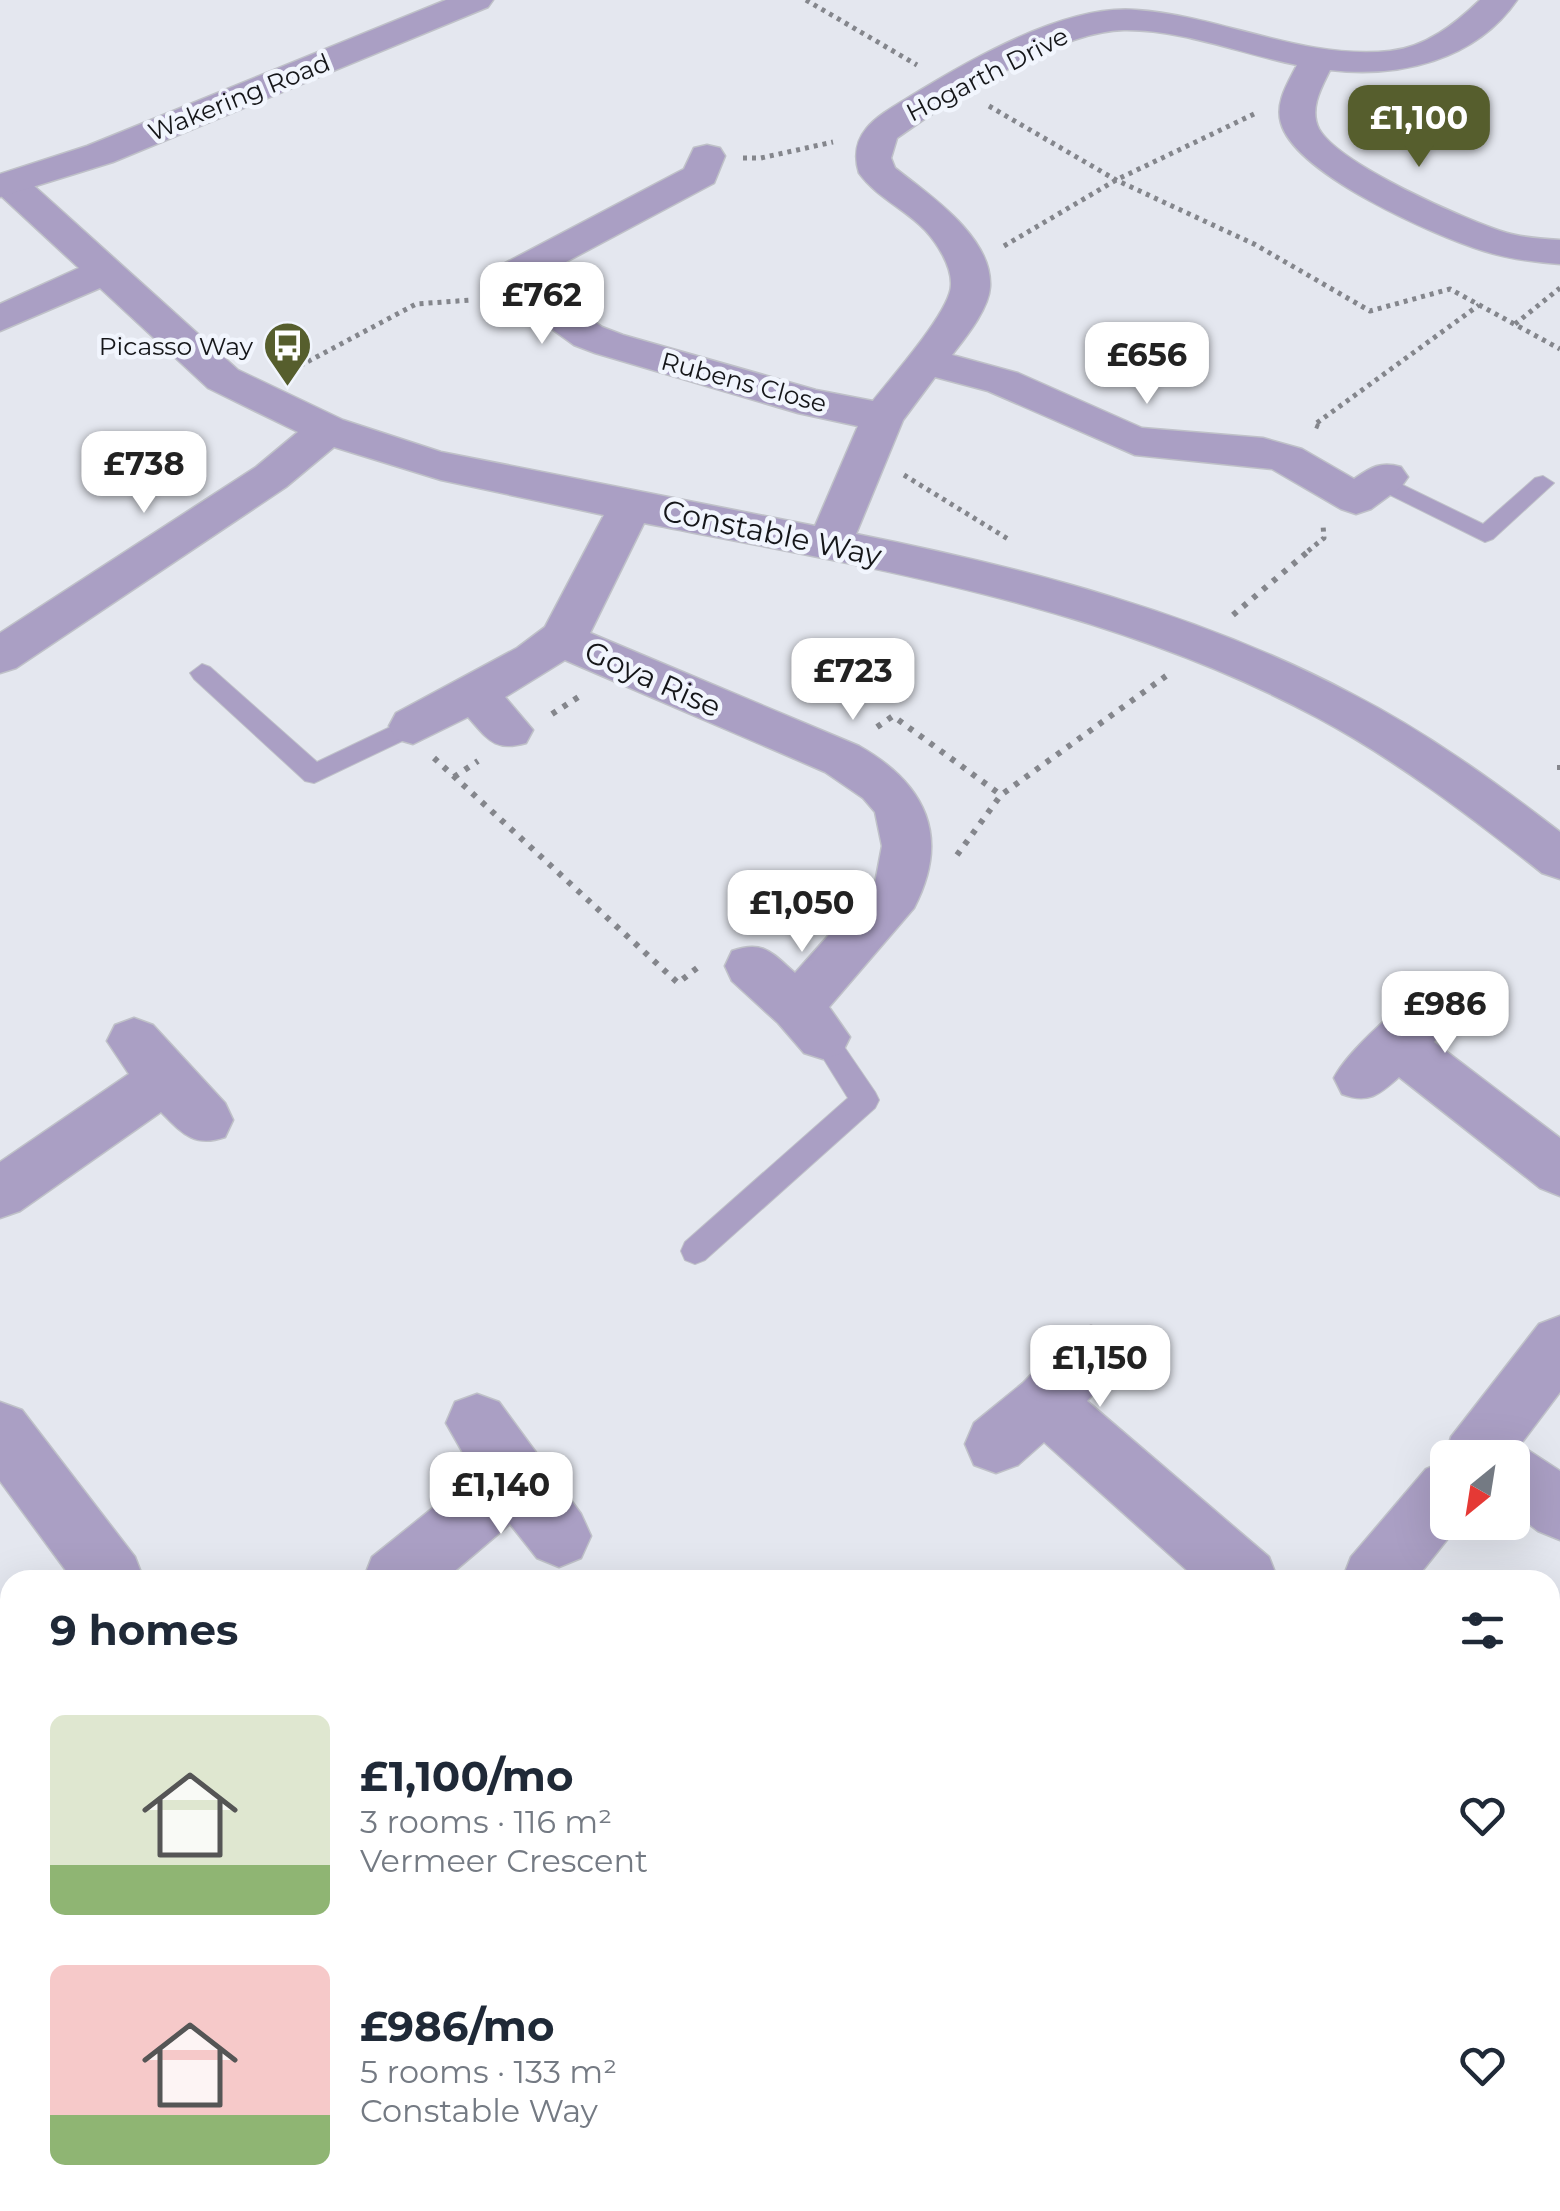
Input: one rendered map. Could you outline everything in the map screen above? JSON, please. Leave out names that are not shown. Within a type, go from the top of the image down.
[{"type":"street","name":"Wakering Road","points":[[5,185],[100,154],[476,0]]},
{"type":"street","name":"Hogarth Drive","points":[[964,270],[959,246],[936,219],[878,174],[872,158],[880,133],[899,118],[1056,34],[1119,19],[1148,20],[1318,59],[1374,65],[1419,58],[1450,45],[1500,0]]},
{"type":"street","points":[[1318,59],[1298,96],[1296,113],[1306,140],[1343,168],[1473,236],[1529,251],[1560,252]]},
{"type":"street","points":[[471,300],[701,175],[707,156]]},
{"type":"street","name":"Constable Way","points":[[5,185],[106,270],[223,379],[328,430],[441,466],[830,543],[1100,610],[1219,632],[1303,690],[1395,740],[1493,806],[1560,859]]},
{"type":"street","points":[[0,319],[106,270]]},
{"type":"street","points":[[830,543],[883,417],[966,302],[971,285],[964,270]]},
{"type":"street","name":"Rubens Close","points":[[506,278],[588,336],[794,398],[883,417]]},
{"type":"street","points":[[924,361],[1004,382],[1134,441],[1263,452],[1287,458],[1361,495]]},
{"type":"street","points":[[0,656],[270,477],[328,430]]},
{"type":"street","name":"Goya Rise","points":[[408,728],[533,660],[560,639],[573,623],[631,504]]},
{"type":"street","name":"Goya Rise","points":[[560,639],[834,757],[875,781],[892,796],[901,815],[908,852]]},
{"type":"street","points":[[472,692],[509,730]]},
{"type":"street","points":[[751,966],[810,1022],[896,894],[906,872],[908,852]]},
{"type":"street","points":[[1397,1044],[1560,1171]]},
{"type":"street","points":[[0,1193],[149,1060],[205,1120]]},
{"type":"street","points":[[1498,1440],[1560,1344]]},
{"type":"street","points":[[996,1444],[1091,1354]]},
{"type":"street","points":[[1044,1402],[1235,1570]]},
{"type":"street","points":[[477,1423],[515,1480],[560,1536]]},
{"type":"street","points":[[0,1431],[104,1570]]},
{"type":"street","points":[[407,1570],[515,1480]]},
{"type":"street","points":[[1530,1491],[1560,1508]]},
{"type":"street","points":[[1383,1570],[1430,1520]]},
{"type":"lane","points":[[1361,495],[1485,534],[1542,482]]},
{"type":"lane","points":[[202,673],[314,774],[408,728]]},
{"type":"lane","points":[[695,1251],[865,1100],[810,1022]]},
{"type":"path","points":[[806,0],[1116,180],[1254,244],[1370,310],[1450,290],[1560,349]]},
{"type":"path","points":[[964,270],[1116,180],[1298,96]]},
{"type":"path","points":[[707,156],[761,158],[880,133]]},
{"type":"path","points":[[1514,324],[1560,288]]},
{"type":"path","points":[[291,370],[416,304],[471,300]]},
{"type":"path","points":[[1330,434],[1314,425],[1479,305]]},
{"type":"path","points":[[277,361],[306,377]]},
{"type":"path","points":[[867,459],[890,466],[1011,541]]},
{"type":"path","points":[[908,852],[936,882],[1001,795],[1219,632],[1324,538],[1361,495]]},
{"type":"path","points":[[834,757],[893,716],[1001,795]]},
{"type":"path","points":[[408,728],[678,983],[722,948],[751,966]]},
{"type":"path","points":[[1560,765],[1560,773]]},
{"type":"place","name":"Picasso Way","points":[[288,388]]}]
